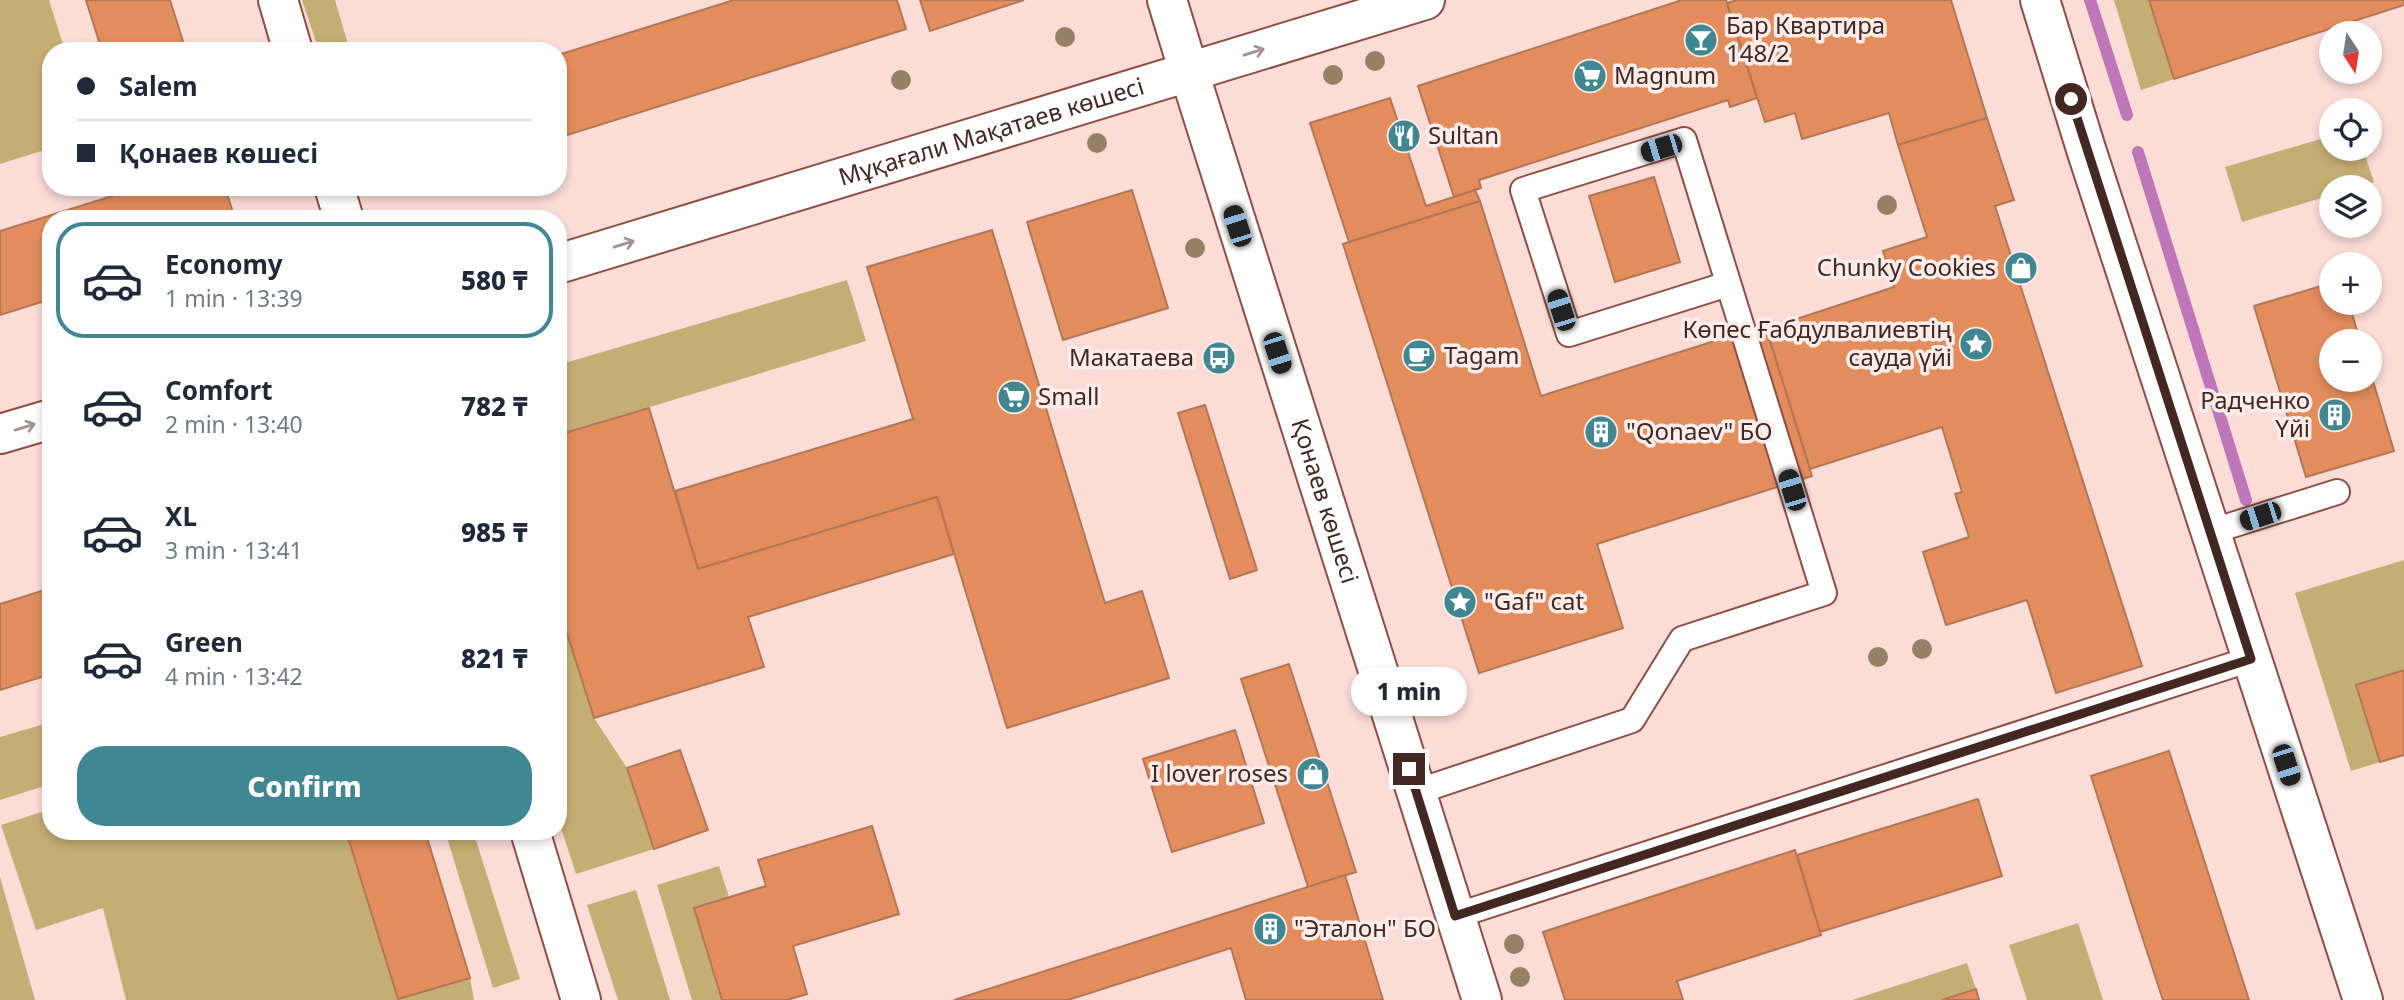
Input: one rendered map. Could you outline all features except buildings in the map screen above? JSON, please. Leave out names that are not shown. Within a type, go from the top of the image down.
[{"type":"street","points":[[278,0],[290,42]]},
{"type":"street","name":"Қонаев көшесі","points":[[1167,0],[1482,1000]]},
{"type":"street","name":"Мұқағали Мақатаев көшесі","points":[[567,261],[1425,0]]},
{"type":"street","points":[[2040,0],[2363,1000]]},
{"type":"street","points":[[0,434],[42,422]]},
{"type":"street","points":[[533,840],[581,1000]]},
{"type":"lane","points":[[1416,792],[1632,720],[1682,639],[1824,593],[1684,140],[1523,190],[1569,334],[1728,284]]},
{"type":"lane","points":[[2210,532],[2337,492]]},
{"type":"lane","points":[[1455,916],[2251,659]]},
{"type":"shaded area","points":[[0,0],[49,0],[62,42],[42,42],[42,151],[0,164]]},
{"type":"shaded area","points":[[302,0],[335,0],[347,42],[316,42]]},
{"type":"shaded area","points":[[2114,0],[2149,0],[2174,79],[2141,90]]},
{"type":"shaded area","points":[[2319,140],[2319,161],[2367,161],[2372,175],[2319,175],[2319,199],[2242,222],[2225,167]]},
{"type":"shaded area","points":[[847,280],[866,341],[567,432],[567,362]]},
{"type":"shaded area","points":[[2404,560],[2404,670],[2356,685],[2380,762],[2351,771],[2295,593]]},
{"type":"shaded area","points":[[567,633],[594,718],[627,768],[654,849],[576,874],[565,840],[567,840]]},
{"type":"shaded area","points":[[42,725],[42,787],[0,800],[0,737]]},
{"type":"shaded area","points":[[42,812],[42,840],[349,840],[398,999],[470,978],[474,1000],[126,1000],[103,908],[36,930],[1,825]]},
{"type":"shaded area","points":[[448,840],[476,840],[520,979],[493,988]]},
{"type":"shaded area","points":[[719,866],[729,897],[694,908],[722,1000],[692,1000],[657,885]]},
{"type":"shaded area","points":[[0,877],[35,1000],[0,1000]]},
{"type":"shaded area","points":[[636,890],[670,1000],[618,1000],[587,905]]},
{"type":"shaded area","points":[[2078,923],[2103,1000],[2027,1000],[2009,945]]},
{"type":"shaded area","points":[[1967,963],[1976,989],[1942,1000],[1852,1000]]},
{"type":"waterway","points":[[2090,0],[2127,115]]},
{"type":"waterway","points":[[2138,152],[2246,500]]},
{"type":"place","name":"Бар Квартира 148/2","points":[[1701,40]]},
{"type":"place","name":"Magnum","points":[[1590,76]]},
{"type":"place","name":"Sultan","points":[[1404,136]]},
{"type":"place","name":"Chunky Cookies","points":[[2021,268]]},
{"type":"place","name":"Көпес Ғабдулвалиевтің сауда үйі","points":[[1976,344]]},
{"type":"place","name":"Tagam","points":[[1419,356]]},
{"type":"place","name":"Макатаева","points":[[1219,358]]},
{"type":"place","name":"Small","points":[[1014,397]]},
{"type":"place","name":"Радченко Үйі","points":[[2335,415]]},
{"type":"place","name":"\"Qonaev\" БО","points":[[1601,432]]},
{"type":"place","name":"\"Gaf\" cat","points":[[1460,602]]},
{"type":"place","name":"I lover roses","points":[[1313,774]]},
{"type":"place","name":"\"Эталон\" БО","points":[[1270,929]]},
{"type":"route","points":[[1409,769],[1455,916],[2251,659],[2071,99]]}]
